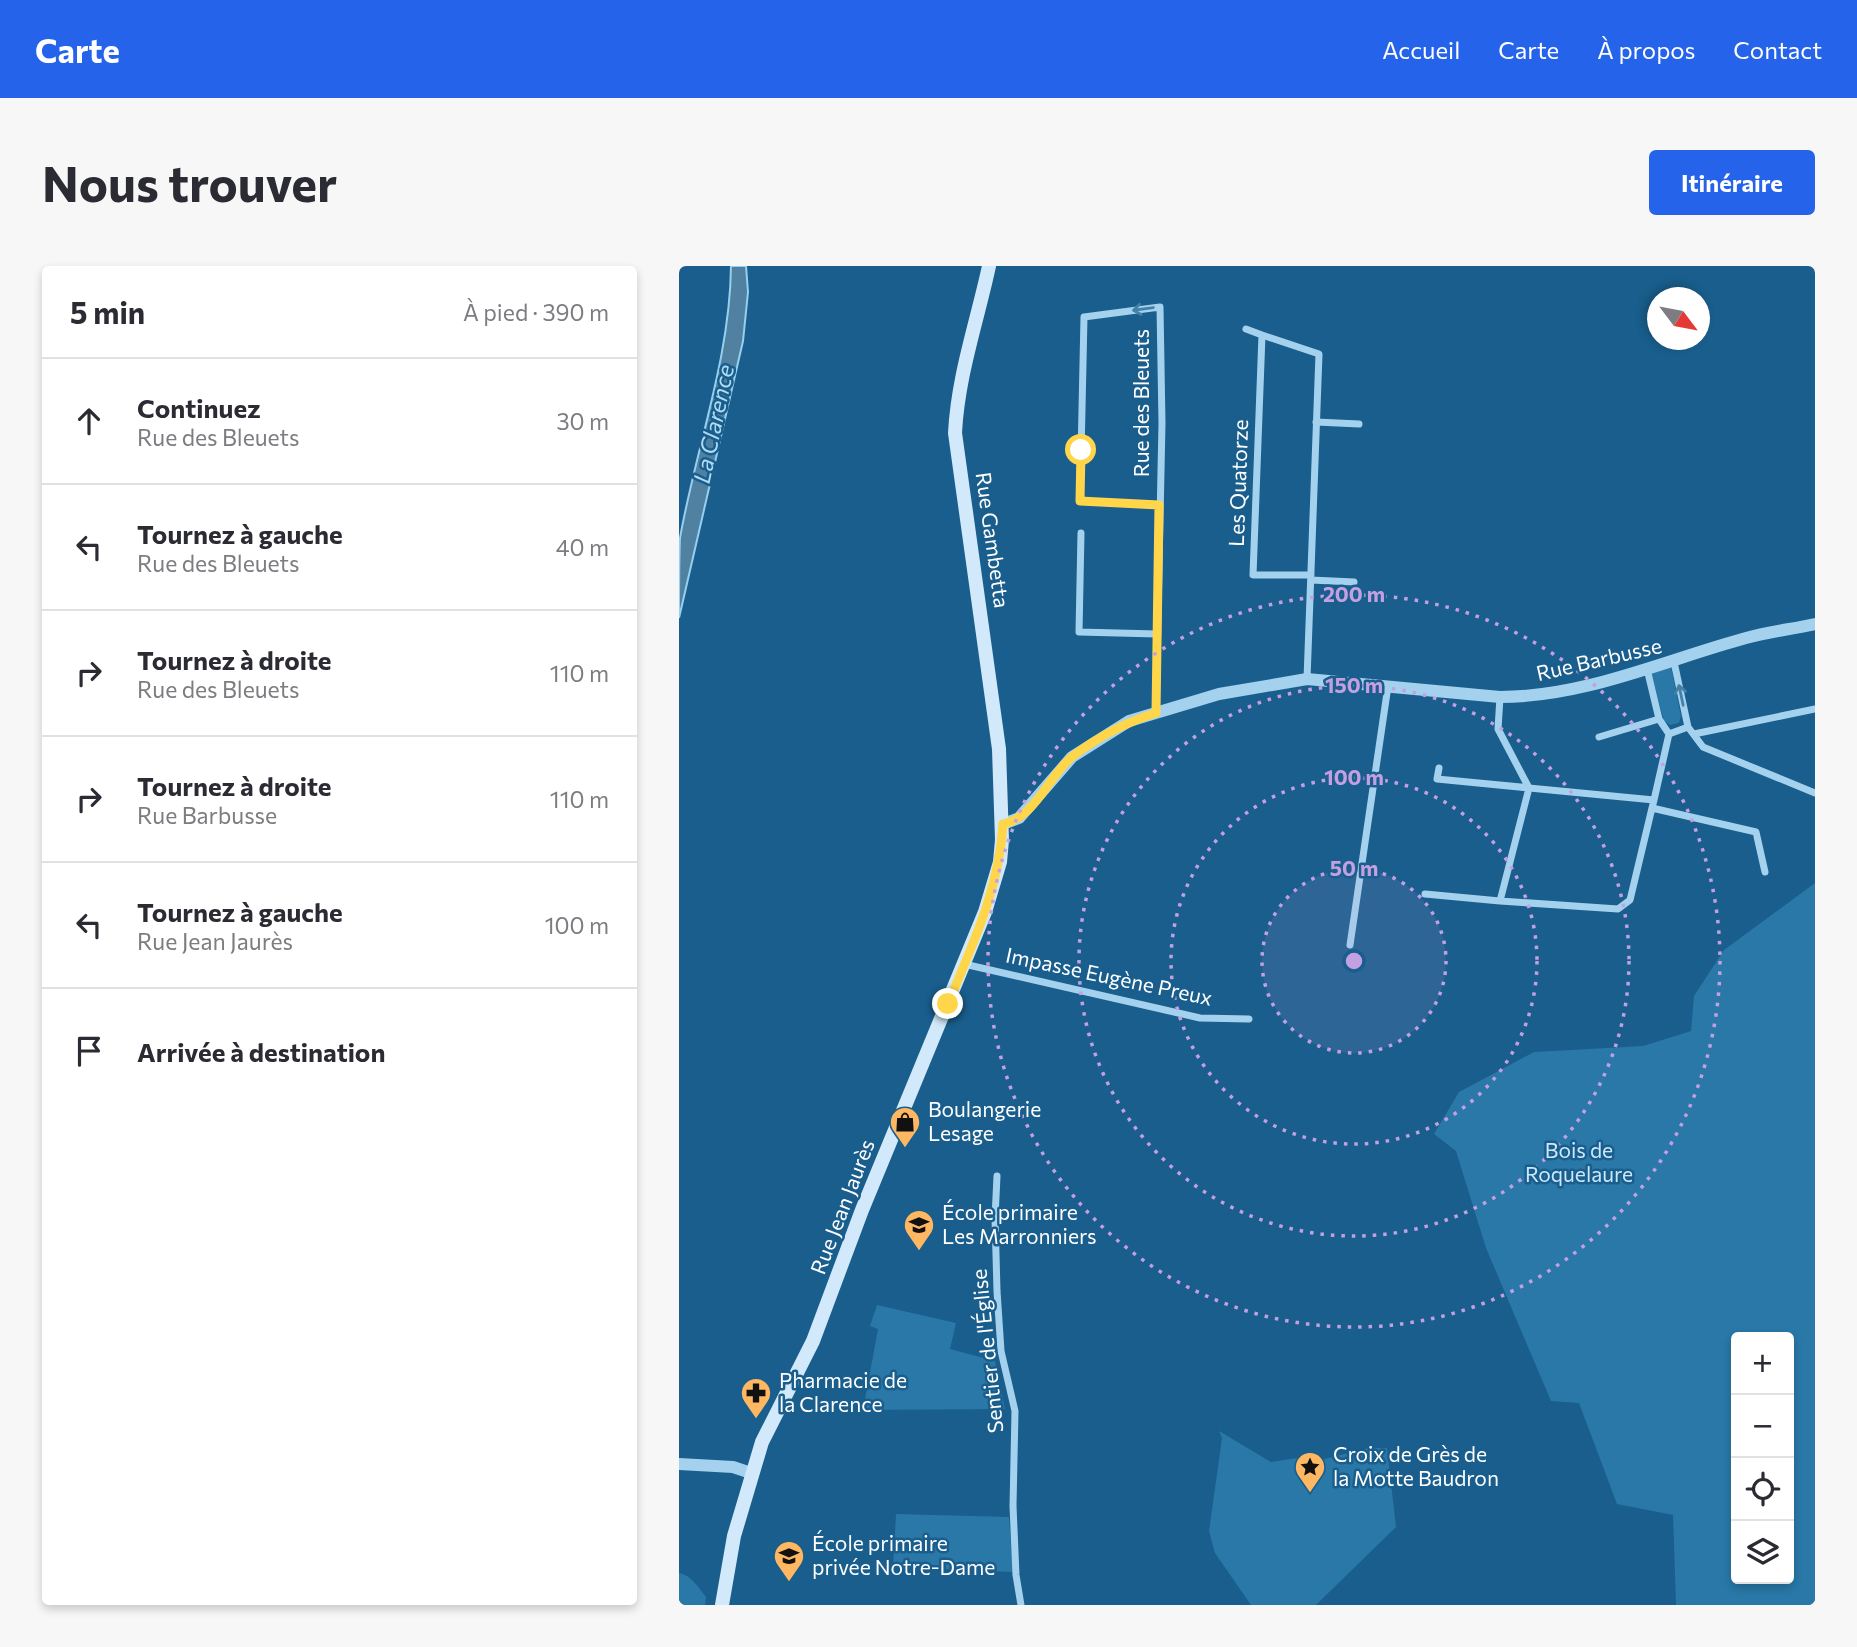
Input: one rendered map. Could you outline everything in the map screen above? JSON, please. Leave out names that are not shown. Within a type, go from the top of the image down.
[{"type":"main road","name":"Rue Gambetta","points":[[989,266],[962,370],[955,433],[991,683],[999,749],[1003,824]]},
{"type":"main road","name":"Rue Jean Jaurès","points":[[722,1605],[734,1536],[762,1442],[827,1308],[863,1210],[964,964],[992,891],[1000,862],[1003,824]]},
{"type":"street","name":"Rue des Bleuets","points":[[1156,713],[1162,423],[1160,307],[1084,317],[1080,501],[1159,505]]},
{"type":"street","points":[[1246,329],[1319,354],[1307,679]]},
{"type":"street","name":"Les Quatorze","points":[[1262,335],[1254,575],[1354,582]]},
{"type":"street","points":[[1316,422],[1359,424]]},
{"type":"street","points":[[1081,533],[1079,632],[1157,634]]},
{"type":"street","name":"Rue Barbusse","points":[[1003,824],[1019,818],[1072,757],[1129,721],[1219,694],[1307,679],[1500,697],[1552,693],[1647,670],[1747,638],[1815,624]]},
{"type":"street","points":[[1674,662],[1691,731],[1703,747],[1815,793]]},
{"type":"street","points":[[1425,894],[1618,909],[1630,900],[1669,734],[1659,719],[1647,670]]},
{"type":"street","points":[[1350,945],[1388,686]]},
{"type":"street","points":[[1500,697],[1498,729],[1529,788],[1500,901]]},
{"type":"street","points":[[1669,734],[1815,709]]},
{"type":"street","points":[[1599,737],[1659,719]]},
{"type":"street","points":[[1439,768],[1437,779],[1653,804],[1756,832],[1765,873]]},
{"type":"street","name":"Impasse Eugène Preux","points":[[964,964],[1200,1018],[1249,1019]]},
{"type":"street","name":"Sentier de l'Église","points":[[997,1176],[997,1292],[1001,1351],[1015,1411],[1013,1506],[1016,1575],[1021,1605]]},
{"type":"street","points":[[679,1464],[733,1467],[751,1473]]},
{"type":"green space","points":[[1671,667],[1681,716],[1679,723],[1670,725],[1664,721],[1651,673]]},
{"type":"green space","name":"Bois de Roquelaure","points":[[1815,883],[1815,1605],[1676,1605],[1673,1515],[1617,1504],[1579,1403],[1551,1401],[1486,1248],[1456,1151],[1434,1134],[1459,1092],[1534,1052],[1643,1046],[1691,1031],[1694,996],[1724,950]]},
{"type":"green space","points":[[877,1305],[956,1323],[950,1349],[995,1361],[1005,1409],[863,1410],[878,1329],[870,1326]]},
{"type":"green space","points":[[1219,1431],[1271,1462],[1297,1458],[1313,1462],[1368,1448],[1387,1448],[1396,1527],[1316,1605],[1251,1605],[1215,1553],[1209,1531],[1222,1438]]},
{"type":"green space","points":[[896,1514],[1009,1517],[1013,1572],[893,1567]]},
{"type":"green space","points":[[679,1573],[698,1586],[706,1597],[705,1605],[681,1605]]},
{"type":"water","name":"La Clarence","points":[[731,266],[746,266],[748,292],[743,341],[679,618],[680,538],[719,369]]},
{"type":"place","name":"Boulangerie Lesage","points":[[905,1149]]},
{"type":"place","name":"École primaire Les Marronniers","points":[[919,1252]]},
{"type":"place","name":"Pharmacie de la Clarence","points":[[756,1420]]},
{"type":"place","name":"Croix de Grès de la Motte Baudron","points":[[1310,1494]]},
{"type":"place","name":"École primaire privée Notre-Dame","points":[[789,1583]]},
{"type":"route","points":[[948,1004],[992,891],[1000,862],[1003,824],[1019,818],[1072,757],[1129,721],[1156,713],[1159,505],[1080,501],[1081,450]]}]
